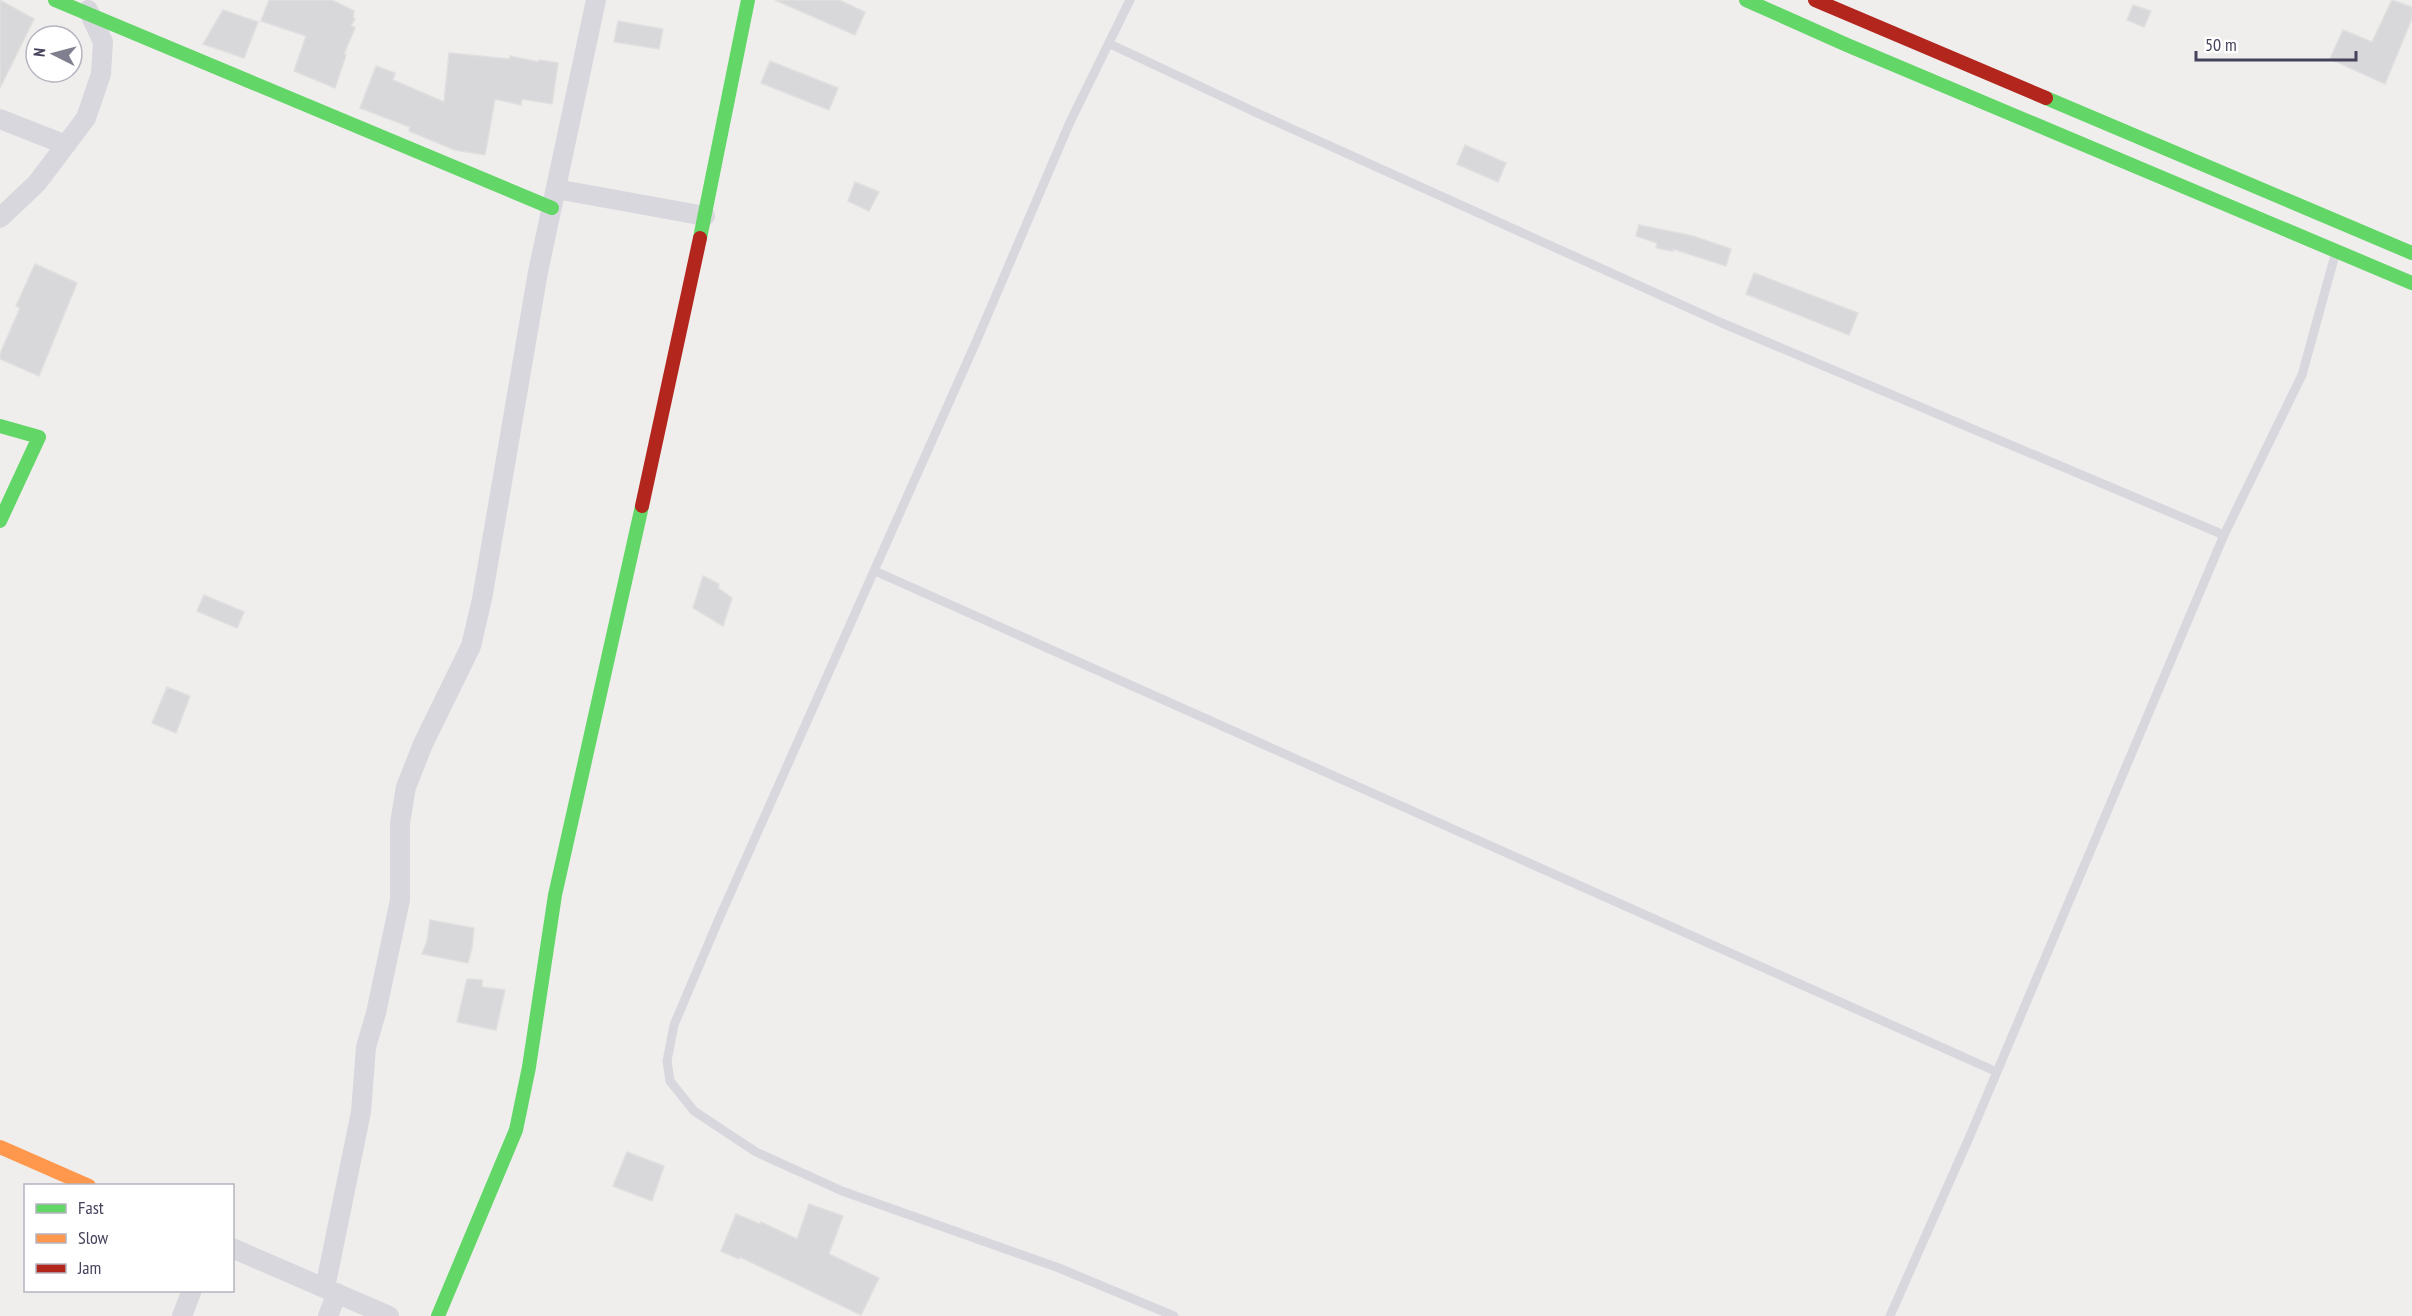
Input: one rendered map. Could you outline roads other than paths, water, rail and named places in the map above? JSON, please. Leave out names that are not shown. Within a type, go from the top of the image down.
[{"type":"street","points":[[55,0],[87,8],[554,199],[705,216]]},
{"type":"street","points":[[328,1316],[361,1112],[366,1047],[376,1013],[400,900],[400,823],[406,787],[423,744],[471,646],[482,599],[527,328],[596,0]]},
{"type":"street","points":[[438,1316],[516,1130],[529,1067],[555,895],[637,534],[705,216],[748,0]]},
{"type":"street","points":[[1746,0],[1858,50],[2412,283]]},
{"type":"street","points":[[1815,0],[2412,253]]},
{"type":"street","points":[[0,218],[37,183],[86,118],[101,74],[103,42],[87,8]]},
{"type":"street","points":[[0,119],[66,145]]},
{"type":"street","points":[[0,426],[39,437],[0,521]]},
{"type":"street","points":[[0,1147],[87,1184]]},
{"type":"street","points":[[234,1249],[389,1316]]},
{"type":"street","points":[[182,1316],[191,1292]]},
{"type":"lane","points":[[1130,0],[1070,122],[976,342],[718,921],[674,1025],[667,1061],[670,1081],[694,1112],[756,1152],[842,1191],[1059,1268],[1174,1316]]},
{"type":"lane","points":[[1110,44],[1257,113],[1722,323],[2224,535]]},
{"type":"lane","points":[[1890,1316],[1997,1072],[2224,535],[2302,375],[2336,251]]},
{"type":"lane","points":[[875,571],[1997,1072]]}]
